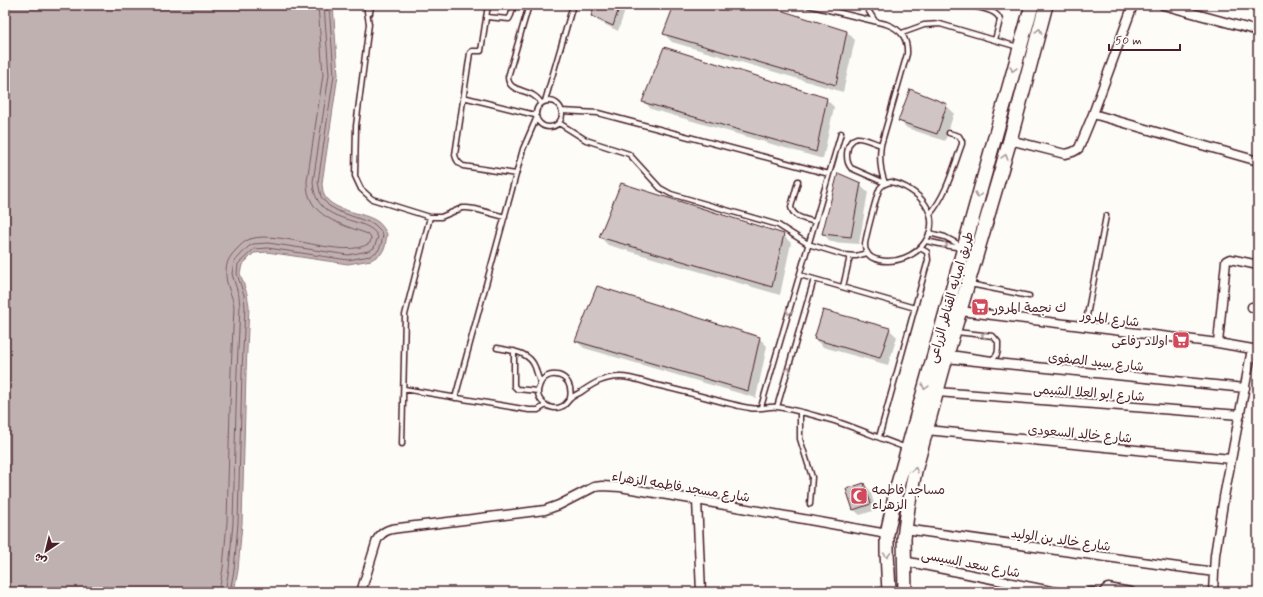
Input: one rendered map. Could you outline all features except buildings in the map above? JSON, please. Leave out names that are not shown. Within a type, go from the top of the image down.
[{"type":"main road","name":"طريق امبابه القناطر الزراعى","points":[[889,592],[887,534],[897,488],[1019,47],[1032,5]]},
{"type":"main road","name":"طريق امبابه القناطر الزراعى","points":[[905,592],[905,529],[915,471],[946,356],[1010,140],[1046,5]]},
{"type":"main road","points":[[964,248],[978,250]]},
{"type":"street","points":[[1010,140],[1065,154],[1071,154],[1079,148],[1133,5]]},
{"type":"street","points":[[1163,5],[1258,31]]},
{"type":"street","points":[[1093,114],[1258,161]]},
{"type":"street","points":[[1218,343],[1227,260],[1258,265]]},
{"type":"street","name":"شارع المرور","points":[[960,311],[1218,343],[1255,349]]},
{"type":"street","points":[[1213,592],[1215,555],[1231,459],[1245,388],[1255,349]]},
{"type":"street","name":"شارع سيد الصفوى","points":[[946,356],[1245,388]]},
{"type":"street","name":"شارع ابو العلا الشيمى","points":[[937,392],[1240,415]]},
{"type":"street","name":"شارع خالد السعودى","points":[[926,430],[1231,459]]},
{"type":"street","name":"شارع مسجد فاطمه الزهراء","points":[[361,592],[375,547],[380,534],[384,531],[545,510],[559,505],[594,487],[602,486],[620,487],[887,534]]},
{"type":"street","points":[[697,500],[701,592]]},
{"type":"street","name":"شارع خالد بن الوليد","points":[[905,529],[1214,572]]},
{"type":"street","name":"شارع سعد السيسى","points":[[904,561],[1056,592]]},
{"type":"street","points":[[1104,592],[1107,588],[1130,592]]},
{"type":"lane","points":[[366,5],[369,18]]},
{"type":"lane","points":[[371,5],[357,120],[355,176],[361,189],[372,199],[430,217],[441,217],[462,208],[475,209],[505,217]]},
{"type":"lane","points":[[488,5],[481,51],[470,52],[455,155],[457,162],[463,166],[516,174]]},
{"type":"lane","points":[[486,17],[509,19],[514,5]]},
{"type":"lane","points":[[463,97],[536,117],[542,125],[546,127],[555,126],[559,123],[562,111],[553,101],[543,102],[536,96],[512,87],[508,80],[529,5]]},
{"type":"lane","points":[[455,398],[523,149],[536,117],[536,110],[543,102],[573,5]]},
{"type":"lane","points":[[808,5],[895,27],[906,39],[907,54],[881,145],[880,165],[885,184]]},
{"type":"lane","points":[[865,5],[875,21]]},
{"type":"lane","points":[[968,5],[994,12],[999,17],[1000,20],[995,40]]},
{"type":"lane","points":[[902,33],[924,25],[940,24],[1019,47]]},
{"type":"lane","points":[[562,111],[598,113],[829,174]]},
{"type":"lane","points":[[559,123],[586,140],[629,154],[665,191],[778,225],[808,244],[850,256],[867,253]]},
{"type":"lane","points":[[930,214],[940,201],[947,186],[962,144],[959,136],[949,132]]},
{"type":"lane","points":[[761,407],[841,133]]},
{"type":"lane","points":[[881,145],[856,138],[850,144],[846,157],[848,165],[851,168],[885,184]]},
{"type":"lane","points":[[798,181],[791,207],[792,211],[796,216],[815,222]]},
{"type":"lane","points":[[891,182],[914,193],[922,199],[930,214],[931,224],[926,241],[913,254],[895,260],[884,261],[873,258],[867,253],[865,243],[879,191],[885,184],[891,182]]},
{"type":"lane","points":[[1085,326],[1106,216]]},
{"type":"lane","points":[[402,444],[405,315],[430,217]]},
{"type":"lane","points":[[929,233],[945,237],[964,248]]},
{"type":"lane","points":[[926,241],[964,248]]},
{"type":"lane","points":[[879,437],[928,260],[927,252],[920,248]]},
{"type":"lane","points":[[843,287],[850,256]]},
{"type":"lane","points":[[800,275],[915,308]]},
{"type":"lane","points":[[777,407],[814,279]]},
{"type":"lane","points":[[968,284],[1029,296]]},
{"type":"lane","points":[[946,356],[992,359],[998,353],[998,342],[993,336],[954,331]]},
{"type":"lane","points":[[497,348],[521,352],[532,361],[541,382]]},
{"type":"lane","points":[[514,351],[514,386],[517,389],[538,391]]},
{"type":"lane","points":[[551,375],[557,375],[568,380],[572,392],[567,403],[557,408],[551,408],[546,405],[539,396],[538,391],[541,382],[551,375]]},
{"type":"lane","points":[[570,398],[597,381],[612,377],[622,377],[750,408],[777,407],[800,412],[830,420],[908,448]]},
{"type":"lane","points":[[404,389],[529,410],[538,410],[546,405]]},
{"type":"lane","points":[[800,412],[800,439],[812,477],[810,504]]},
{"type":"water","points":[[5,5],[333,5],[338,75],[322,183],[323,192],[329,201],[342,209],[372,218],[379,223],[387,234],[385,247],[381,254],[371,260],[348,264],[267,252],[254,253],[242,265],[240,273],[247,294],[249,306],[242,523],[238,570],[234,592],[5,592]]},
{"type":"place","name":"ك نجمة المرور","points":[[980,307]]},
{"type":"place","name":"اولاد رفاعى","points":[[1181,340]]},
{"type":"place","name":"مساجد فاطمه الزهراء","points":[[859,496]]}]
